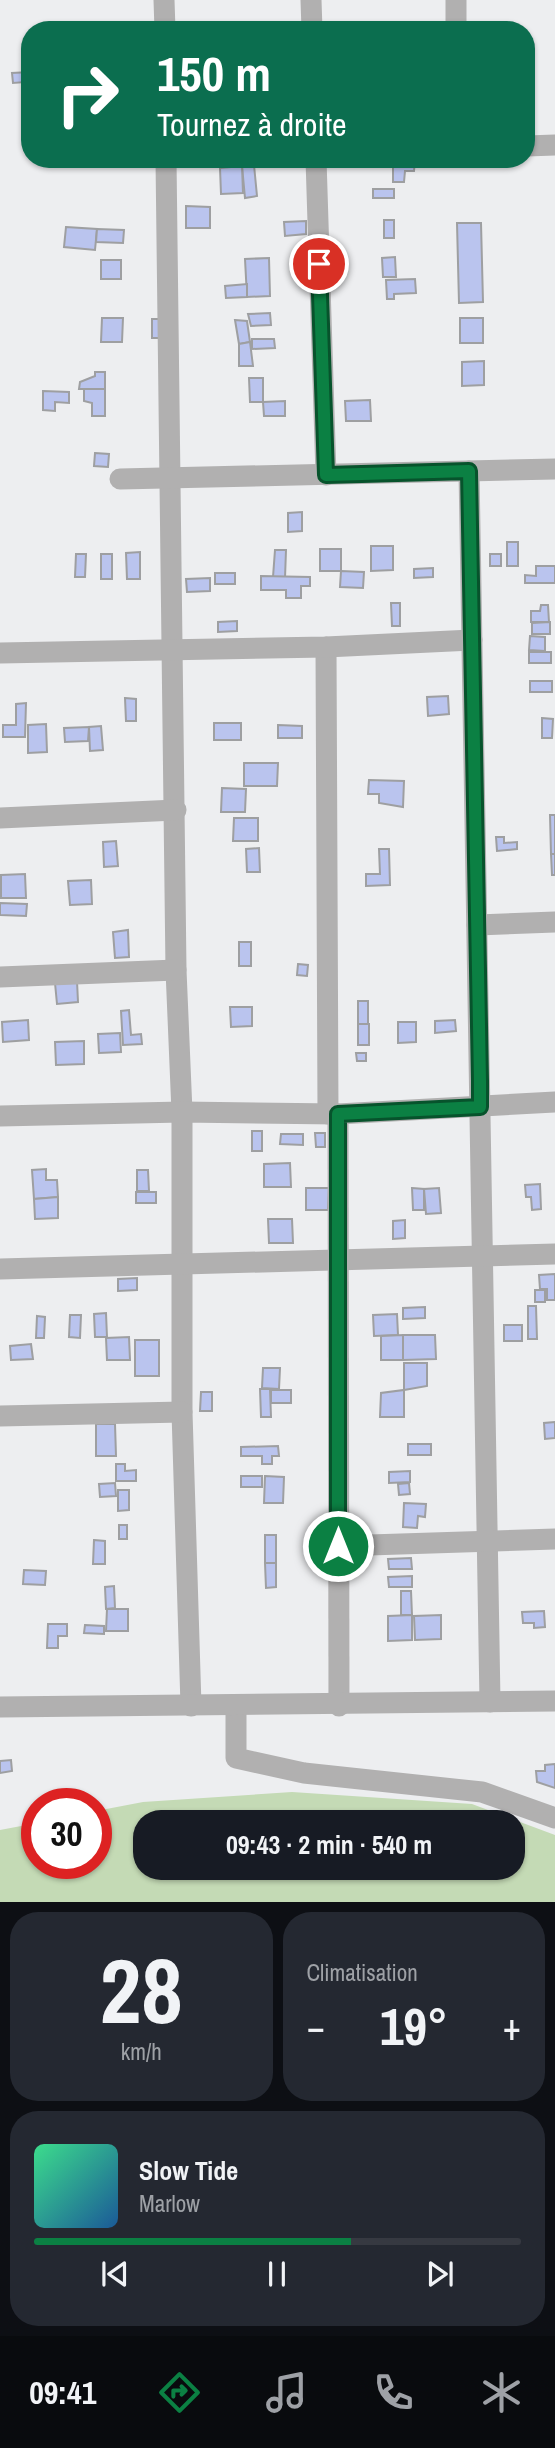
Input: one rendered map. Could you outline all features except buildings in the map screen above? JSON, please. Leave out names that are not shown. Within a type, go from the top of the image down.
[{"type":"street","points":[[164,0],[165,21]]},
{"type":"street","points":[[311,0],[312,21]]},
{"type":"street","points":[[456,0],[456,21]]},
{"type":"street","points":[[535,146],[555,145]]},
{"type":"street","points":[[166,168],[176,970],[182,1112],[182,1412],[191,1706]]},
{"type":"street","points":[[316,168],[326,475]]},
{"type":"street","points":[[120,480],[555,469]]},
{"type":"street","points":[[469,471],[490,1702]]},
{"type":"street","points":[[0,653],[326,647],[472,640]]},
{"type":"street","points":[[326,647],[333,1114],[338,1260],[339,1706]]},
{"type":"street","points":[[0,818],[176,810]]},
{"type":"street","points":[[477,925],[555,922]]},
{"type":"street","points":[[0,977],[176,970]]},
{"type":"street","points":[[0,1116],[182,1112],[333,1114],[555,1102]]},
{"type":"street","points":[[0,1269],[555,1254]]},
{"type":"street","points":[[0,1416],[182,1412]]},
{"type":"street","points":[[338,1546],[555,1539]]},
{"type":"street","points":[[0,1707],[339,1706],[555,1701]]},
{"type":"street","points":[[236,1706],[236,1758],[304,1773],[482,1792],[555,1818]]},
{"type":"green space","points":[[292,1792],[472,1804],[488,1810],[133,1810],[133,1880],[525,1880],[525,1824],[555,1835],[555,1902],[0,1902],[0,1830],[21,1826],[21,1879],[112,1879],[112,1808],[143,1802]]},
{"type":"route","points":[[319,264],[326,475],[469,471],[480,1081],[480,1107],[338,1114],[338,1546]]}]
